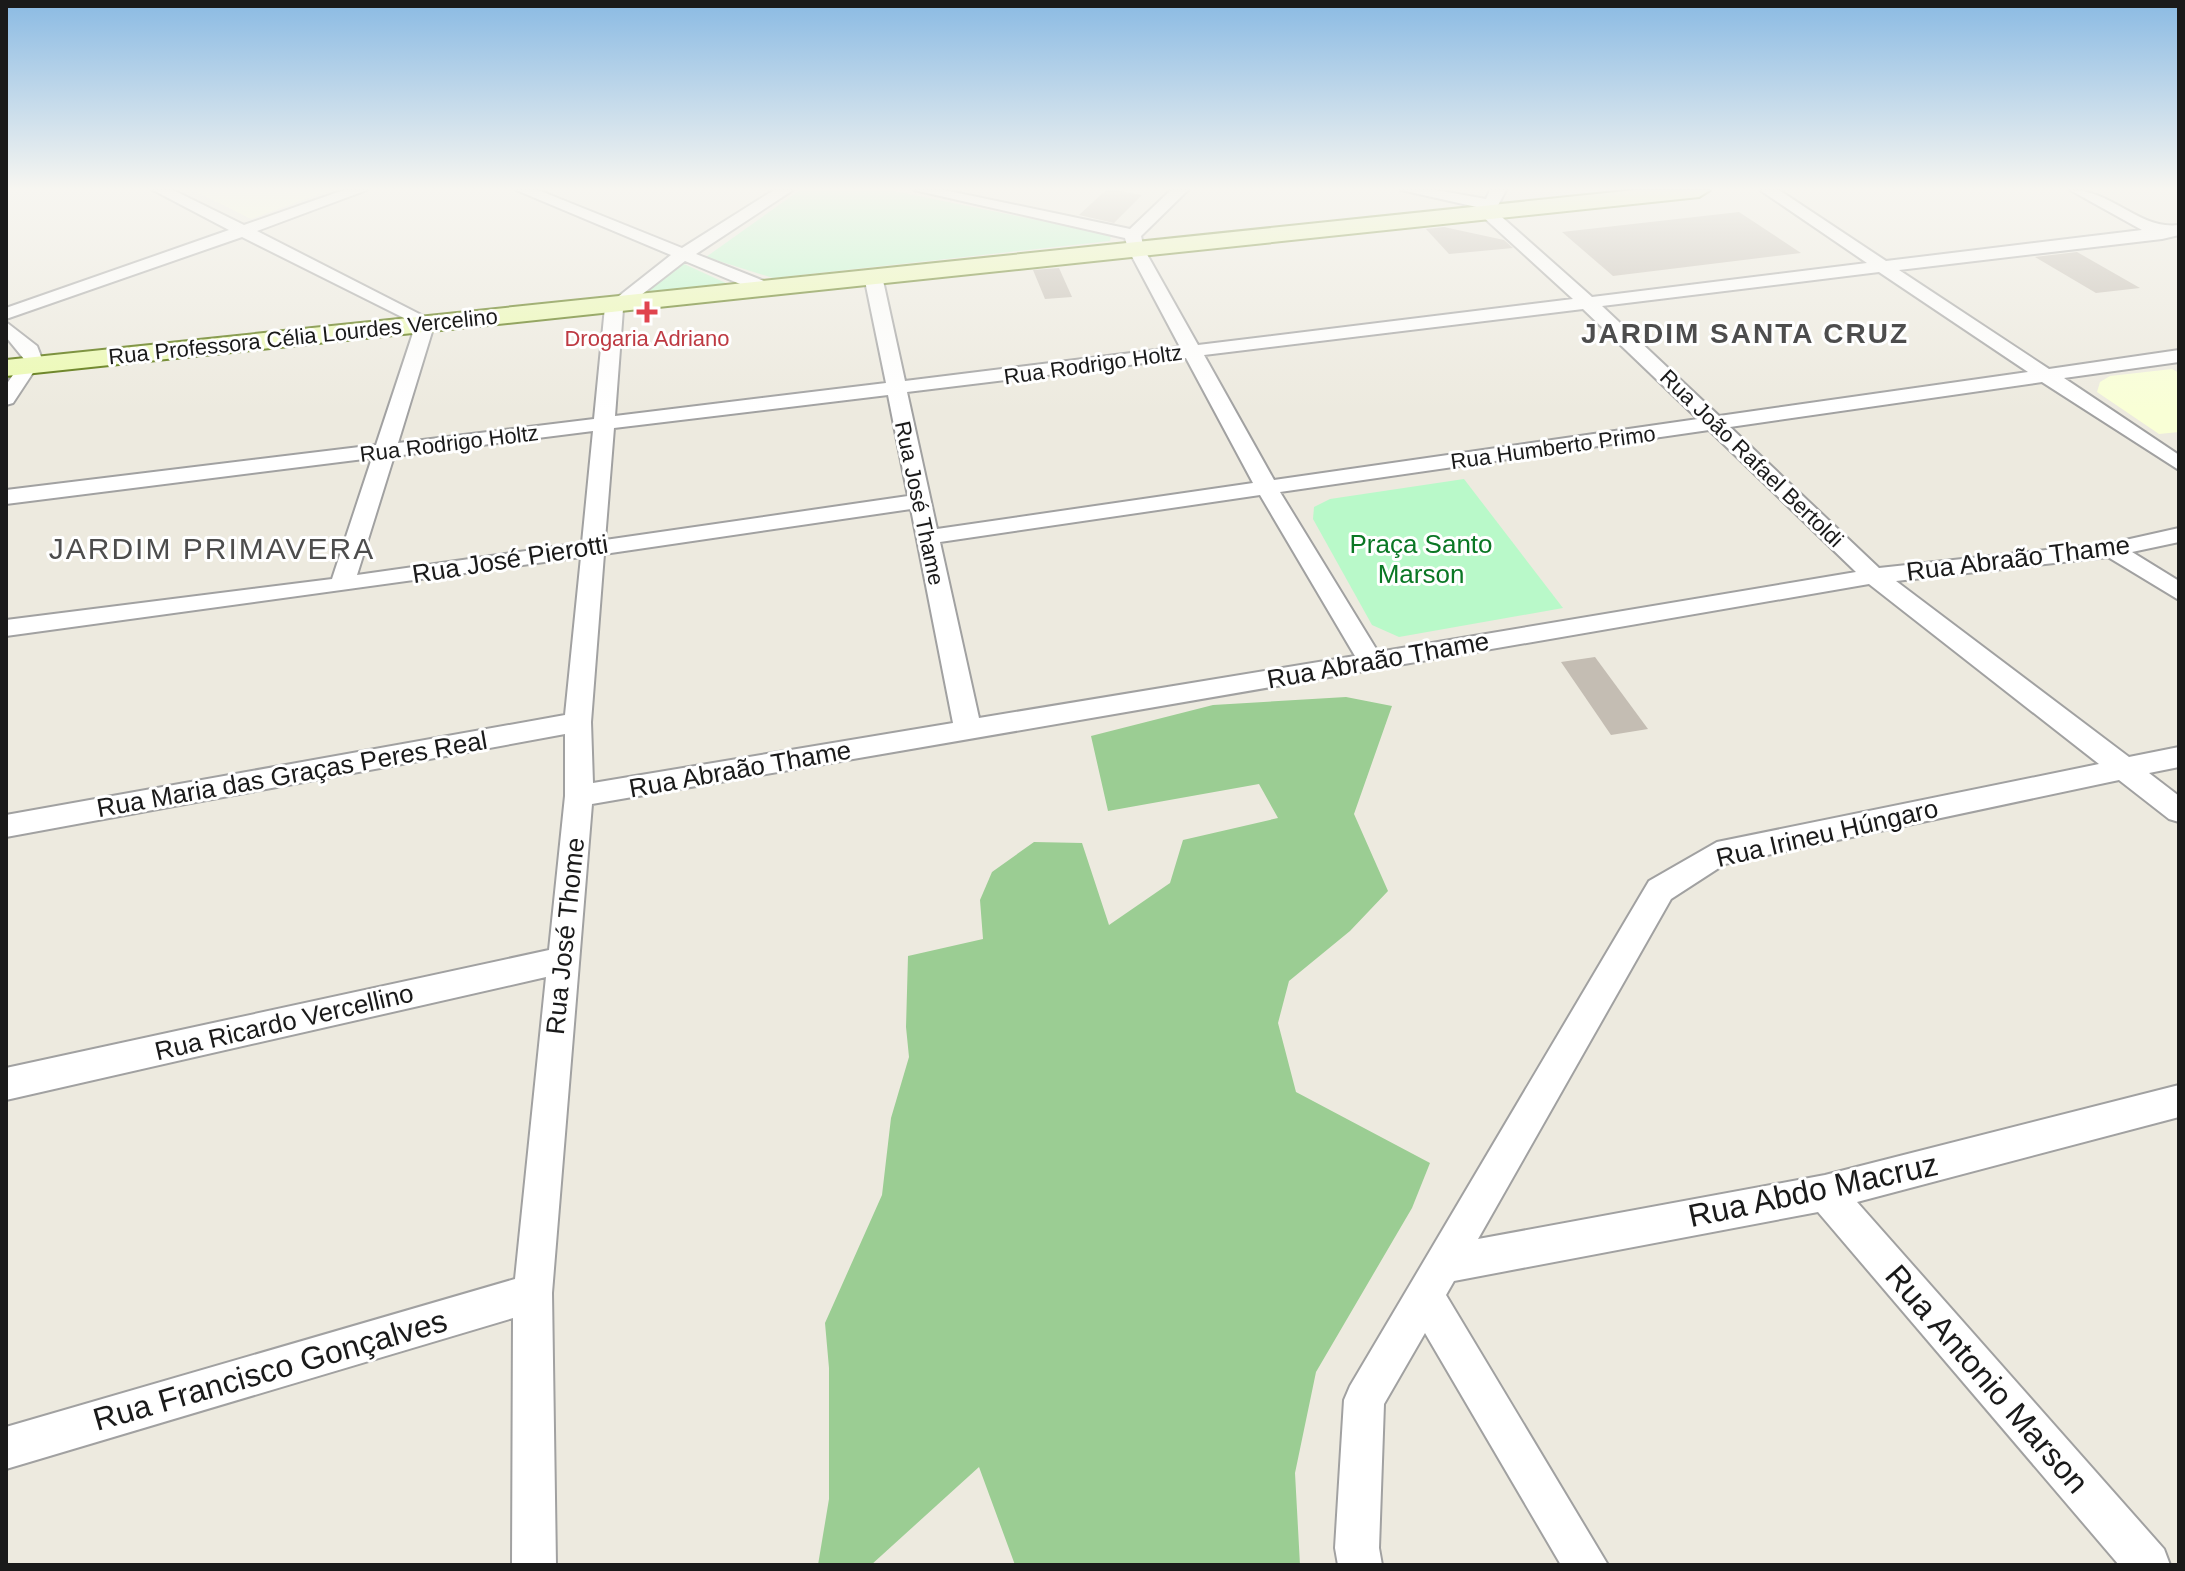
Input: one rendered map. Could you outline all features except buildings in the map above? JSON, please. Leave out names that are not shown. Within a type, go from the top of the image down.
[{"type":"main road","name":"Rua Professora Célia Lourdes Vercelino","points":[[18,367],[426,322],[614,307],[971,263]]},
{"type":"street","points":[[6,314],[150,263]]},
{"type":"street","points":[[307,263],[426,322],[342,585]]},
{"type":"street","points":[[614,307],[671,263]]},
{"type":"street","points":[[703,263],[763,287]]},
{"type":"street","points":[[1146,263],[1268,490],[1371,661]]},
{"type":"street","name":"Rua João Rafael Bertoldi","points":[[1551,263],[1588,303],[1874,576],[2179,811]]},
{"type":"street","points":[[1879,263],[2179,464]]},
{"type":"street","name":"Rua Rodrigo Holtz","points":[[6,497],[896,390],[1905,263]]},
{"type":"street","name":"Rua José Thame","points":[[873,276],[968,730]]},
{"type":"street","name":"Rua José Thome","points":[[534,1565],[533,1293],[579,796],[578,722],[614,307]]},
{"type":"street","points":[[6,327],[30,350],[33,359],[18,367],[6,399]]},
{"type":"street","name":"Rua Humberto Primo","points":[[927,537],[2179,356]]},
{"type":"street","name":"Rua José Pierotti","points":[[6,628],[342,585],[591,546],[918,501]]},
{"type":"street","name":"Rua Abraão Thame","points":[[579,796],[1874,576],[2112,550],[2179,535]]},
{"type":"street","points":[[2112,550],[2179,592]]},
{"type":"street","name":"Rua Maria das Graças Peres Real","points":[[6,826],[578,722]]},
{"type":"street","name":"Rua Irineu Húngaro","points":[[1360,1565],[1357,1548],[1364,1400],[1660,890],[1717,854],[2179,757]]},
{"type":"street","name":"Rua Ricardo Vercellino","points":[[6,1084],[562,960]]},
{"type":"street","name":"Rua Abdo Macruz","points":[[1433,1280],[1825,1193],[2175,1108]]},
{"type":"street","name":"Rua Antonio Marson","points":[[1825,1193],[2148,1565]]},
{"type":"street","points":[[1433,1280],[1586,1565]]},
{"type":"street","name":"Rua Francisco Gonçalves","points":[[6,1448],[533,1293]]},
{"type":"shaded area","points":[[2172,369],[2179,373],[2179,432],[2159,434],[2097,392],[2100,382],[2110,376]]},
{"type":"green space","points":[[726,263],[907,263],[773,278]]},
{"type":"green space","points":[[684,264],[728,284],[645,292],[646,288]]},
{"type":"green space","name":"Praça Santo Marson","points":[[1464,479],[1563,608],[1399,637],[1372,625],[1313,519],[1314,507],[1330,499]]},
{"type":"green space","points":[[1346,697],[1392,706],[1354,814],[1388,891],[1350,931],[1289,981],[1278,1023],[1296,1092],[1430,1163],[1412,1208],[1316,1372],[1295,1473],[1300,1565],[1015,1565],[979,1467],[871,1565],[818,1565],[829,1499],[829,1368],[825,1323],[882,1195],[891,1118],[909,1057],[906,1027],[908,956],[983,939],[980,900],[992,872],[1034,842],[1082,843],[1109,925],[1170,883],[1183,840],[1278,818],[1259,784],[1108,811],[1091,736],[1213,705]]},
{"type":"place","name":"Drogaria Adriano","points":[[647,312]]},
{"type":"district","name":"JARDIM SANTA CRUZ","points":[[1745,333]]},
{"type":"district","name":"JARDIM PRIMAVERA","points":[[212,549]]}]
